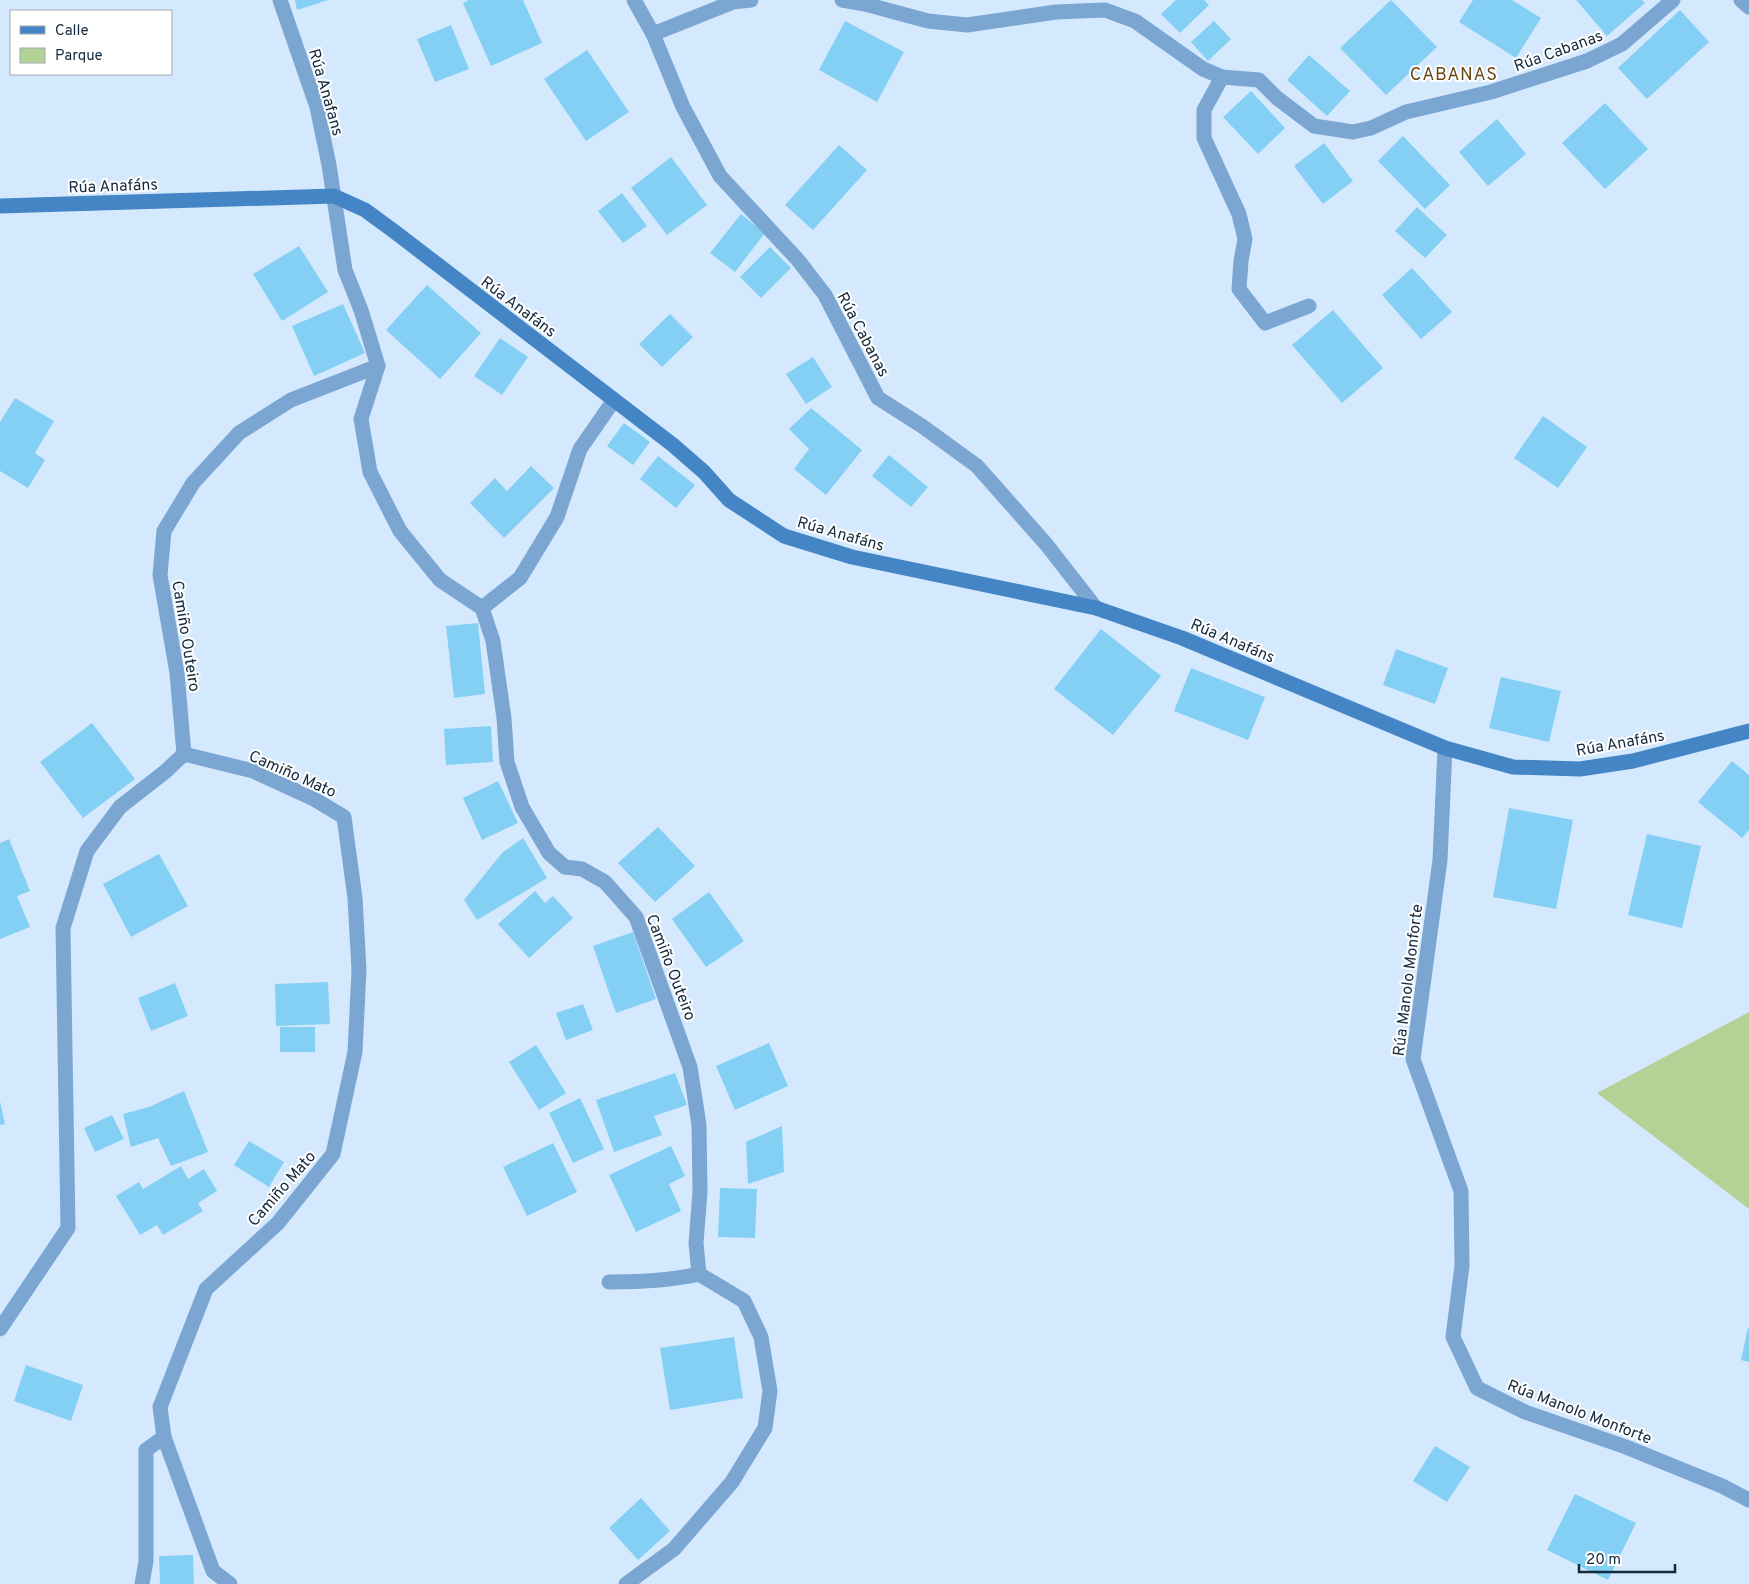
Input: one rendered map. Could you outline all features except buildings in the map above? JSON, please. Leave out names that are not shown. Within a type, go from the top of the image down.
[{"type":"street","name":"Rúa Anafans","points":[[280,0],[317,107],[334,196]]},
{"type":"street","name":"Rúa Cabanas","points":[[634,0],[653,34],[683,106],[720,176],[798,260],[825,295],[878,398],[922,426],[977,466],[1046,544],[1096,608]]},
{"type":"street","points":[[653,34],[732,2],[751,0]]},
{"type":"street","name":"Rúa Cabanas","points":[[842,0],[864,4],[928,22],[967,25],[1056,12],[1105,10],[1135,22],[1202,68],[1222,77],[1259,80],[1278,98],[1314,126],[1353,132],[1371,128],[1406,112],[1491,92],[1587,60],[1622,44],[1674,0]]},
{"type":"street","points":[[1741,0],[1749,7]]},
{"type":"street","points":[[1222,77],[1204,110],[1204,138],[1239,214],[1245,239],[1239,289],[1265,323],[1309,306]]},
{"type":"street","name":"Rúa Anafáns","points":[[0,206],[334,196],[365,210],[673,445],[704,472],[729,500],[784,536],[852,557],[1096,608],[1182,638],[1446,748],[1513,767],[1580,769],[1632,761],[1749,731]]},
{"type":"street","points":[[334,196],[345,270],[361,310],[378,366],[361,420],[370,472],[400,531],[440,580],[482,608],[520,578],[557,517],[580,449],[614,400]]},
{"type":"street","name":"Camiño Outeiro","points":[[184,754],[176,673],[160,575],[164,531],[193,483],[239,433],[291,400],[378,366]]},
{"type":"street","name":"Camiño Outeiro","points":[[482,608],[493,641],[504,718],[507,762],[522,807],[550,853],[564,867],[582,869],[605,882],[636,917],[690,1067],[699,1125],[700,1192],[696,1243],[699,1274]]},
{"type":"street","name":"Rúa Manolo Monforte","points":[[1446,748],[1440,860],[1413,1059],[1460,1191],[1462,1266],[1453,1337],[1477,1388],[1525,1412],[1626,1446],[1722,1486],[1749,1500]]},
{"type":"street","points":[[0,1329],[68,1228],[63,928],[87,851],[120,807],[166,771],[184,754]]},
{"type":"street","name":"Camiño Mato","points":[[184,754],[253,771],[314,799],[344,818],[355,898],[359,970],[355,1052],[334,1154],[278,1224],[206,1289],[160,1408],[164,1437],[213,1571],[230,1584]]},
{"type":"street","points":[[608,1282],[652,1282],[699,1274],[744,1301],[761,1337],[770,1391],[766,1428],[732,1482],[674,1549],[626,1584]]},
{"type":"street","points":[[142,1584],[146,1561],[146,1450],[164,1437]]},
{"type":"green space","points":[[1749,1012],[1749,1209],[1597,1093]]},
{"type":"district","name":"CABANAS","points":[[1454,74]]}]
